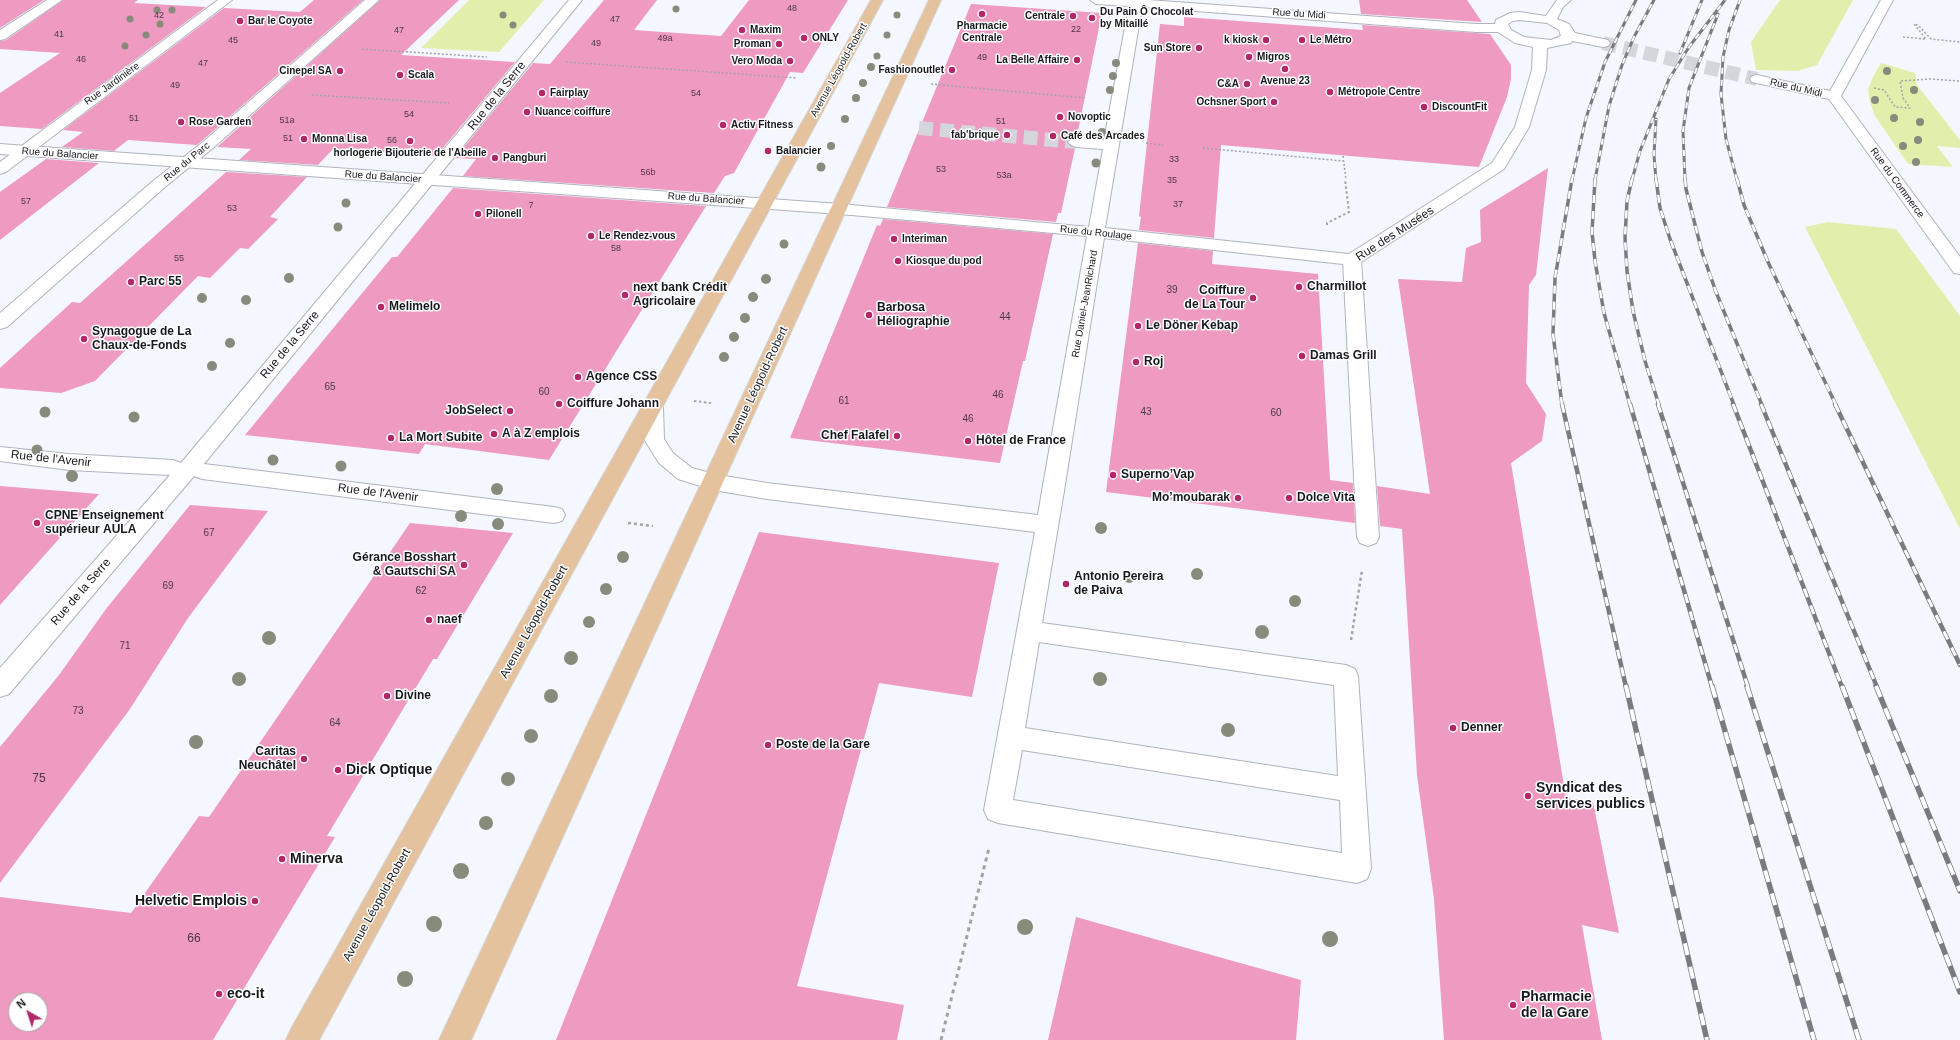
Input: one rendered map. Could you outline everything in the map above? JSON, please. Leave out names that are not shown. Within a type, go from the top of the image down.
[{"type":"main road","name":"Avenue Léopold-Robert","points":[[302,1040],[766,204],[877,0]]},
{"type":"main road","name":"Avenue Léopold-Robert","points":[[455,1040],[840,209],[935,0]]},
{"type":"street","points":[[0,36],[56,0]]},
{"type":"street","name":"Rue Jardinière","points":[[0,169],[226,0]]},
{"type":"street","name":"Rue du Parc","points":[[0,323],[373,0]]},
{"type":"street","name":"Rue de la Serre","points":[[0,686],[187,470],[490,106],[576,0]]},
{"type":"street","name":"Rue du Midi","points":[[1096,0],[1336,10],[1476,28],[1502,28]]},
{"type":"street","points":[[1550,20],[1558,5],[1565,0]]},
{"type":"street","points":[[1834,96],[1887,0]]},
{"type":"street","name":"Rue Daniel-JeanRichard","points":[[998,810],[1030,631],[1111,145],[1120,102],[1137,1]]},
{"type":"street","points":[[1527,10],[1564,27],[1568,32],[1568,36],[1566,40],[1559,42],[1540,44],[1511,36],[1502,28],[1501,23],[1510,17],[1527,10]]},
{"type":"street","points":[[1568,36],[1603,44]]},
{"type":"street","name":"Rue des Musées","points":[[1368,537],[1352,260],[1498,166],[1522,127],[1539,70],[1540,44]]},
{"type":"street","name":"Rue du Midi","points":[[1757,79],[1834,96]]},
{"type":"street","name":"Rue du Commerce","points":[[1834,96],[1960,269]]},
{"type":"street","points":[[1076,142],[1111,145]]},
{"type":"street","name":"Rue du Balancier","points":[[0,150],[766,204]]},
{"type":"street","points":[[766,204],[840,209]]},
{"type":"street","name":"Rue du Roulage","points":[[840,209],[1097,232],[1352,260]]},
{"type":"street","points":[[653,407],[654,439],[666,458],[685,474],[713,482],[767,491],[1048,525]]},
{"type":"street","name":"Rue de l'Avenir","points":[[0,454],[69,462],[173,468]]},
{"type":"street","name":"Rue de l'Avenir","points":[[202,471],[554,515]]},
{"type":"street","points":[[998,810],[1357,869],[1346,676],[1030,631]]},
{"type":"street","points":[[1011,737],[1352,790]]},
{"type":"path","points":[[1901,37],[1926,39],[1914,24],[1918,25],[1931,39],[1960,42]]},
{"type":"path","points":[[358,49],[527,59],[833,81]]},
{"type":"path","points":[[1884,90],[1895,107],[1910,108],[1903,98],[1900,82],[1930,79],[1960,81]]},
{"type":"path","points":[[927,84],[1120,102]]},
{"type":"path","points":[[308,94],[490,106]]},
{"type":"path","points":[[1203,148],[1343,161]]},
{"type":"path","points":[[1329,258],[1327,223],[1349,212],[1343,156]]},
{"type":"path","points":[[687,400],[714,404]]},
{"type":"path","points":[[625,523],[654,526]]},
{"type":"path","points":[[1346,676],[1368,537]]},
{"type":"path","points":[[941,1040],[998,810]]},
{"type":"green space","points":[[469,0],[544,0],[499,52],[421,48]]},
{"type":"green space","points":[[1780,0],[1853,0],[1817,65],[1798,71],[1756,70],[1751,42]]},
{"type":"green space","points":[[1881,63],[1915,73],[1917,85],[1960,140],[1960,148],[1937,146],[1953,167],[1908,164],[1875,116],[1870,102],[1868,90]]},
{"type":"green space","points":[[1828,222],[1896,229],[1960,316],[1960,529],[1805,227]]},
{"type":"building","points":[[0,0],[44,0],[0,28]]},
{"type":"building","points":[[63,0],[138,0],[134,3],[206,7],[42,129],[0,126],[0,93],[60,53],[0,49],[0,41],[6,40]]},
{"type":"building","points":[[314,0],[363,0],[197,145],[128,140],[114,151],[62,147],[83,132],[63,130],[224,8],[300,12]]},
{"type":"building","points":[[380,0],[459,0],[401,55],[515,62],[436,156],[333,149],[318,165],[239,160],[251,149],[217,147]]},
{"type":"building","points":[[604,0],[657,0],[634,30],[721,36],[749,0],[848,0],[803,73],[790,72],[734,173],[725,176],[714,193],[463,176],[476,159],[455,158],[533,63],[550,64]]},
{"type":"building","points":[[1359,0],[1467,0],[1482,22],[1361,14]]},
{"type":"building","points":[[971,4],[1102,13],[1077,136],[1070,138],[1066,142],[1075,148],[1061,213],[1058,213],[1056,222],[887,207]]},
{"type":"building","name":"Métropole Centre","points":[[1184,17],[1363,30],[1362,25],[1490,34],[1511,65],[1511,79],[1507,97],[1479,167],[1221,145],[1214,238],[1139,230],[1141,217],[1139,216],[1160,24],[1184,26]]},
{"type":"building","points":[[46,159],[99,163],[0,240],[0,192]]},
{"type":"building","points":[[1548,168],[1536,275],[1529,285],[1526,383],[1546,414],[1542,441],[1511,463],[1566,798],[1593,802],[1619,933],[1582,925],[1602,1040],[1444,1040],[1434,899],[1417,775],[1402,529],[1380,526],[1377,486],[1430,494],[1398,279],[1462,282],[1466,248],[1481,242],[1480,210]]},
{"type":"building","points":[[226,172],[307,177],[270,217],[278,219],[248,249],[240,248],[210,278],[198,276],[95,381],[61,393],[0,388],[0,368],[72,302],[80,303]]},
{"type":"building","points":[[453,188],[706,206],[549,460],[425,444],[419,454],[245,435],[392,257],[397,257]]},
{"type":"building","points":[[883,219],[1053,234],[1025,361],[1023,361],[1000,463],[790,438],[877,225],[880,226]]},
{"type":"building","points":[[1138,243],[1213,251],[1212,264],[1318,274],[1330,480],[1353,483],[1355,523],[1106,492]]},
{"type":"building","name":"CPNE Enseignement supérieur AULA","points":[[0,486],[99,494],[0,605]]},
{"type":"building","points":[[190,505],[268,511],[188,618],[130,709],[0,883],[0,747],[59,675],[106,609]]},
{"type":"building","points":[[410,523],[513,533],[437,659],[433,659],[327,836],[335,837],[213,1040],[0,1040],[0,897],[131,913],[199,816],[209,817]]},
{"type":"building","name":"Poste de la Gare","points":[[759,532],[999,563],[972,697],[879,683],[797,986],[904,1005],[897,1040],[556,1040]]},
{"type":"building","points":[[1076,917],[1301,980],[1296,1040],[1048,1040]]},
{"type":"tunnel","points":[[1603,43],[1757,79]]},
{"type":"tunnel","points":[[919,128],[1076,142]]},
{"type":"railway","points":[[1572,180],[1586,118],[1605,62],[1636,0]]},
{"type":"railway","points":[[1595,180],[1609,106],[1622,65],[1634,37],[1654,0]]},
{"type":"railway","points":[[1680,53],[1702,0]]},
{"type":"railway","points":[[1632,180],[1640,151],[1669,79],[1689,47],[1725,0]]},
{"type":"railway","points":[[1737,180],[1726,139],[1721,94],[1723,57],[1729,30],[1740,0]]},
{"type":"railway","points":[[1685,180],[1683,131],[1689,88],[1718,14]]},
{"type":"railway","points":[[1656,119],[1654,155],[1656,180]]},
{"type":"railway","points":[[1562,405],[1553,334],[1555,278],[1572,179]]},
{"type":"railway","points":[[1595,179],[1592,232],[1595,261],[1604,313],[1630,405]]},
{"type":"railway","points":[[1632,179],[1627,201],[1625,238],[1627,271],[1633,311],[1645,361],[1659,405]]},
{"type":"railway","points":[[1656,179],[1660,208],[1670,239],[1734,405]]},
{"type":"railway","points":[[1685,179],[1686,189],[1702,252],[1716,292],[1762,405]]},
{"type":"railway","points":[[1737,179],[1744,205],[1768,262],[1836,405]]},
{"type":"railway","points":[[1562,404],[1626,687]]},
{"type":"railway","points":[[1630,404],[1712,687]]},
{"type":"railway","points":[[1658,404],[1748,687]]},
{"type":"railway","points":[[1733,404],[1842,687]]},
{"type":"railway","points":[[1761,404],[1877,687]]},
{"type":"railway","points":[[1835,404],[1960,665]]},
{"type":"railway","points":[[1626,686],[1707,1040]]},
{"type":"railway","points":[[1712,686],[1814,1040]]},
{"type":"railway","points":[[1747,686],[1859,1040]]},
{"type":"railway","points":[[1842,686],[1960,992]]},
{"type":"railway","points":[[1876,686],[1960,891]]},
{"type":"place","name":"Pharmacie Centrale","points":[[982,14]]},
{"type":"place","name":"Centrale","points":[[1073,16]]},
{"type":"place","name":"Du Pain Ô Chocolat by Mitaillé","points":[[1092,18]]},
{"type":"place","name":"Bar le Coyote","points":[[240,21]]},
{"type":"place","name":"Maxim","points":[[742,30]]},
{"type":"place","name":"ONLY","points":[[804,38]]},
{"type":"place","name":"k kiosk","points":[[1266,40]]},
{"type":"place","name":"Le Métro","points":[[1302,40]]},
{"type":"place","name":"Proman","points":[[779,44]]},
{"type":"place","name":"Sun Store","points":[[1199,48]]},
{"type":"place","name":"Migros","points":[[1249,57]]},
{"type":"place","name":"La Belle Affaire","points":[[1077,60]]},
{"type":"place","name":"Vero Moda","points":[[790,61]]},
{"type":"place","name":"Avenue 23","points":[[1285,69]]},
{"type":"place","name":"Fashionoutlet","points":[[952,70]]},
{"type":"place","name":"Cinepel SA","points":[[340,71]]},
{"type":"place","name":"Scala","points":[[400,75]]},
{"type":"place","name":"C&A","points":[[1247,84]]},
{"type":"place","name":"Métropole Centre","points":[[1330,92]]},
{"type":"place","name":"Fairplay","points":[[542,93]]},
{"type":"place","name":"Ochsner Sport","points":[[1274,102]]},
{"type":"place","name":"DiscountFit","points":[[1424,107]]},
{"type":"place","name":"Nuance coiffure","points":[[527,112]]},
{"type":"place","name":"Novoptic","points":[[1060,117]]},
{"type":"place","name":"Rose Garden","points":[[181,122]]},
{"type":"place","name":"Activ Fitness","points":[[723,125]]},
{"type":"place","name":"fab'brique","points":[[1007,135]]},
{"type":"place","name":"Café des Arcades","points":[[1053,136]]},
{"type":"place","name":"Monna Lisa","points":[[304,139]]},
{"type":"place","name":"horlogerie Bijouterie de l'Abeille","points":[[410,141]]},
{"type":"place","name":"Balancier","points":[[768,151]]},
{"type":"place","name":"Pangburi","points":[[495,158]]},
{"type":"place","name":"Pilonell","points":[[478,214]]},
{"type":"place","name":"Le Rendez-vous","points":[[591,236]]},
{"type":"place","name":"Interiman","points":[[894,239]]},
{"type":"place","name":"Kiosque du pod","points":[[898,261]]},
{"type":"place","name":"Parc 55","points":[[131,282]]},
{"type":"place","name":"Charmillot","points":[[1299,287]]},
{"type":"place","name":"next bank Crédit Agricolaire","points":[[625,295]]},
{"type":"place","name":"Coiffure de La Tour","points":[[1253,298]]},
{"type":"place","name":"Melimelo","points":[[381,307]]},
{"type":"place","name":"Barbosa Héliographie","points":[[869,315]]},
{"type":"place","name":"Le Döner Kebap","points":[[1138,326]]},
{"type":"place","name":"Synagogue de La Chaux-de-Fonds","points":[[84,339]]},
{"type":"place","name":"Damas Grill","points":[[1302,356]]},
{"type":"place","name":"Roj","points":[[1136,362]]},
{"type":"place","name":"Agence CSS","points":[[578,377]]},
{"type":"place","name":"Coiffure Johann","points":[[559,404]]},
{"type":"place","name":"JobSelect","points":[[510,411]]},
{"type":"place","name":"A à Z emplois","points":[[494,434]]},
{"type":"place","name":"Chef Falafel","points":[[897,436]]},
{"type":"place","name":"La Mort Subite","points":[[391,438]]},
{"type":"place","name":"Hôtel de France","points":[[968,441]]},
{"type":"place","name":"Superno’Vap","points":[[1113,475]]},
{"type":"place","name":"Mo’moubarak","points":[[1238,498]]},
{"type":"place","name":"Dolce Vita","points":[[1289,498]]},
{"type":"place","name":"CPNE Enseignement supérieur AULA","points":[[37,523]]},
{"type":"place","name":"Gérance Bosshart & Gautschi SA","points":[[464,565]]},
{"type":"place","name":"Antonio Pereira de Paiva","points":[[1066,584]]},
{"type":"place","name":"naef","points":[[429,620]]},
{"type":"place","name":"Divine","points":[[387,696]]},
{"type":"place","name":"Denner","points":[[1453,728]]},
{"type":"place","name":"Poste de la Gare","points":[[768,745]]},
{"type":"place","name":"Caritas Neuchâtel","points":[[304,759]]},
{"type":"place","name":"Dick Optique","points":[[338,770]]},
{"type":"place","name":"Syndicat des services publics","points":[[1528,796]]},
{"type":"place","name":"Minerva","points":[[282,859]]},
{"type":"place","name":"Helvetic Emplois","points":[[255,901]]},
{"type":"place","name":"eco-it","points":[[219,994]]},
{"type":"place","name":"Pharmacie de la Gare","points":[[1513,1005]]}]
